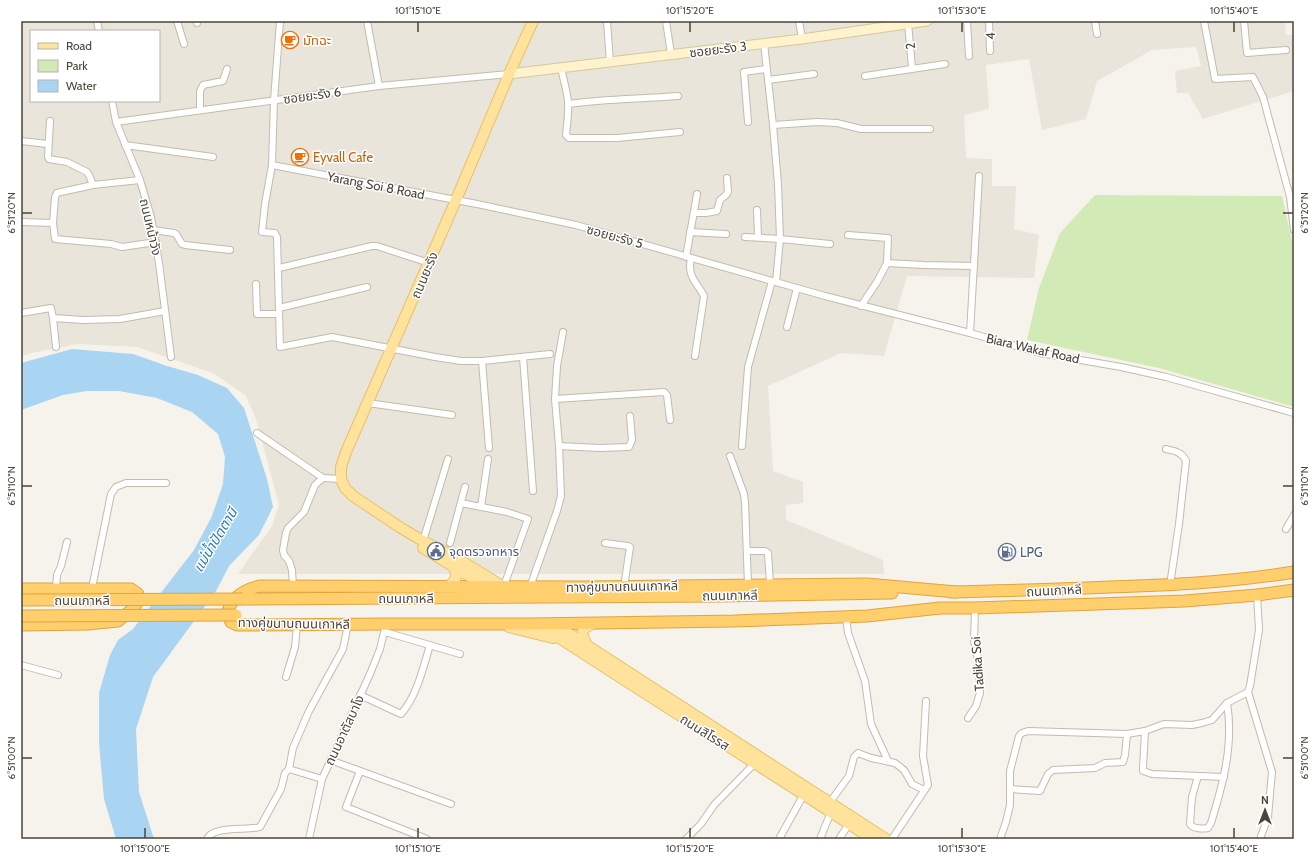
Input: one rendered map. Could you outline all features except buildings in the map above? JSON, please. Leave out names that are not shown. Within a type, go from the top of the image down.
[{"type":"highway","name":"ถนนเกาหลี","points":[[21,600],[664,596],[1020,591],[1170,585],[1262,577],[1294,572]]},
{"type":"highway","name":"ทางคู่ขนานถนนเกาหลี","points":[[940,608],[846,617],[734,621],[595,622],[386,628],[348,624],[237,625],[230,622],[228,616],[229,607],[237,596],[250,589],[260,586],[486,587],[505,585],[530,587],[624,587],[867,584],[956,592]]},
{"type":"highway","points":[[1144,586],[1145,602]]},
{"type":"highway","points":[[243,599],[368,592],[407,592],[447,587]]},
{"type":"highway","points":[[21,589],[131,589],[138,594],[138,600],[134,608],[118,621],[88,624],[21,625]]},
{"type":"highway","name":"ถนนเกาหลี","points":[[940,608],[1185,601],[1257,595],[1294,590]]},
{"type":"highway","points":[[1020,591],[1037,606]]},
{"type":"highway","name":"ถนนเกาหลี","points":[[21,616],[236,615]]},
{"type":"main road","name":"ถนนยะรัง","points":[[341,479],[341,468],[346,452],[392,349],[533,21]]},
{"type":"main road","points":[[341,479],[345,488],[353,496],[382,516],[423,541],[505,585]]},
{"type":"main road","points":[[382,516],[400,533],[486,587]]},
{"type":"main road","points":[[447,587],[454,582],[457,577],[455,568]]},
{"type":"main road","points":[[587,645],[582,636],[582,631],[584,627],[595,622]]},
{"type":"main road","name":"ถนนสิโรรส","points":[[538,624],[804,794],[886,839]]},
{"type":"main road","name":"ถนนสิโรรส","points":[[554,624],[830,807],[848,824],[872,839]]},
{"type":"main road","points":[[499,625],[537,633],[566,643]]},
{"type":"street","points":[[177,21],[184,44]]},
{"type":"street","points":[[280,21],[274,100],[272,165],[262,232],[275,233],[276,235],[279,268],[280,347],[332,337],[461,361],[482,361],[550,354]]},
{"type":"street","points":[[366,21],[379,86]]},
{"type":"street","points":[[608,21],[610,63]]},
{"type":"street","points":[[666,21],[671,54]]},
{"type":"street","points":[[799,21],[802,39]]},
{"type":"street","name":"ซอยยะรัง 3","points":[[509,74],[802,39],[927,21]]},
{"type":"street","points":[[967,21],[970,56]]},
{"type":"street","name":"4","points":[[989,21],[990,51]]},
{"type":"street","points":[[1095,21],[1097,34]]},
{"type":"street","points":[[1204,21],[1215,79],[1253,77],[1264,97],[1292,197],[1294,230]]},
{"type":"street","points":[[1244,21],[1246,53],[1286,50]]},
{"type":"street","name":"2","points":[[908,23],[912,68]]},
{"type":"street","points":[[742,446],[748,367],[774,281],[780,239],[778,184],[764,43]]},
{"type":"street","points":[[865,76],[945,64]]},
{"type":"street","points":[[561,67],[568,104],[566,135],[569,138],[617,138],[680,132]]},
{"type":"street","points":[[200,110],[200,91],[203,85],[223,81],[227,69]]},
{"type":"street","points":[[748,122],[744,72],[766,69]]},
{"type":"street","name":"ซอยยะรัง 6","points":[[116,122],[379,86],[509,74]]},
{"type":"street","points":[[768,80],[814,74]]},
{"type":"street","points":[[568,104],[602,100],[631,100],[678,96]]},
{"type":"street","name":"ถนนหน้าวัง","points":[[112,102],[116,122],[140,180],[156,242],[171,357]]},
{"type":"street","points":[[50,121],[48,144],[49,159],[67,162],[87,172],[90,175],[93,185]]},
{"type":"street","points":[[773,125],[817,122],[837,123],[861,129],[930,129]]},
{"type":"street","points":[[21,141],[48,144]]},
{"type":"street","points":[[125,145],[213,157]]},
{"type":"street","name":"Yarang Soi 8 Road","points":[[272,165],[456,200]]},
{"type":"street","points":[[970,333],[979,176]]},
{"type":"street","points":[[694,213],[716,211],[720,200],[728,192],[727,178]]},
{"type":"street","points":[[140,180],[93,185],[57,193],[55,197],[53,223],[55,239],[122,246],[156,242]]},
{"type":"street","points":[[694,356],[704,296],[689,268],[688,258],[690,232],[697,194]]},
{"type":"street","name":"ซอยยะรัง 5","points":[[456,200],[576,225],[649,245],[688,258],[774,281]]},
{"type":"street","points":[[757,210],[758,238]]},
{"type":"street","points":[[21,222],[53,223]]},
{"type":"street","points":[[153,230],[174,233],[182,244],[185,245],[230,250]]},
{"type":"street","points":[[690,232],[726,234]]},
{"type":"street","points":[[848,235],[888,238],[887,263],[877,282],[861,306]]},
{"type":"street","points":[[745,237],[830,244]]},
{"type":"street","points":[[279,268],[372,246],[377,246],[429,262]]},
{"type":"street","points":[[887,263],[974,266]]},
{"type":"street","name":"Biara Wakaf Road","points":[[774,281],[861,306],[1040,352],[1166,377],[1294,413]]},
{"type":"street","points":[[256,284],[257,314],[279,311],[367,287]]},
{"type":"street","points":[[787,327],[797,288]]},
{"type":"street","points":[[21,313],[50,308],[53,318],[56,347]]},
{"type":"street","points":[[53,318],[83,320],[120,319],[165,311]]},
{"type":"street","points":[[530,587],[561,496],[555,399],[557,366],[562,332]]},
{"type":"street","points":[[523,357],[533,491]]},
{"type":"street","points":[[482,361],[489,448]]},
{"type":"street","points":[[555,399],[664,392],[667,395],[670,420]]},
{"type":"street","points":[[368,403],[452,415]]},
{"type":"street","points":[[559,446],[600,448],[629,447],[632,440],[630,416]]},
{"type":"street","points":[[257,433],[323,478],[341,479]]},
{"type":"street","points":[[1166,449],[1177,451],[1184,456],[1186,461],[1170,585]]},
{"type":"street","points":[[730,456],[744,494],[748,585]]},
{"type":"street","points":[[423,541],[448,459]]},
{"type":"street","points":[[481,507],[488,459]]},
{"type":"street","points":[[293,586],[292,570],[283,550],[286,533],[288,528],[304,512],[315,485],[323,478]]},
{"type":"street","points":[[92,588],[111,494],[116,486],[126,483],[166,483]]},
{"type":"street","points":[[450,543],[465,487]]},
{"type":"street","points":[[461,503],[507,512],[528,519],[505,585]]},
{"type":"street","points":[[1286,529],[1294,515]]},
{"type":"street","points":[[56,588],[56,579],[67,542]]},
{"type":"street","points":[[605,543],[630,547],[624,587]]},
{"type":"street","points":[[747,551],[765,551],[768,553],[770,584]]},
{"type":"street","points":[[1257,595],[1259,630],[1248,692],[1272,772],[1268,816],[1260,839]]},
{"type":"street","name":"Tadika Soi","points":[[968,718],[976,706],[980,693],[979,664],[974,641],[975,608]]},
{"type":"street","points":[[846,617],[848,633],[865,681],[871,724],[888,761]]},
{"type":"street","points":[[207,839],[210,834],[216,832],[260,827],[280,789],[285,773],[289,770],[293,748],[309,711],[340,654],[348,624]]},
{"type":"street","points":[[286,678],[295,647],[297,625]]},
{"type":"street","points":[[386,628],[430,645],[460,654]]},
{"type":"street","name":"ถนนอาตัสบาโง","points":[[309,839],[322,779],[380,649],[386,628]]},
{"type":"street","points":[[360,695],[401,714],[417,686],[430,645]]},
{"type":"street","points":[[21,665],[58,675]]},
{"type":"street","points":[[1000,839],[1010,805],[1010,771],[1019,736],[1022,733],[1028,731],[1066,731],[1127,734],[1145,731],[1164,724],[1192,725],[1212,720],[1227,703],[1248,692]]},
{"type":"street","points":[[892,839],[928,785],[923,764],[926,701]]},
{"type":"street","points":[[1198,776],[1192,797],[1190,824],[1194,827],[1208,828],[1211,823],[1224,777],[1230,727],[1227,703]]},
{"type":"street","points":[[1145,731],[1143,768],[1145,773],[1224,777]]},
{"type":"street","points":[[1010,789],[1040,791],[1048,774],[1053,770],[1095,768],[1105,763],[1123,762],[1127,734]]},
{"type":"street","points":[[820,839],[830,807],[849,776],[856,754],[861,753],[871,758],[888,761],[900,766],[912,784],[924,790]]},
{"type":"street","points":[[330,760],[451,804]]},
{"type":"street","points":[[686,839],[701,824],[714,805],[755,763]]},
{"type":"street","points":[[289,770],[322,779]]},
{"type":"street","points":[[360,771],[346,807],[427,839]]},
{"type":"street","points":[[779,839],[804,794]]},
{"type":"street","points":[[839,839],[848,824]]},
{"type":"street","points":[[406,839],[407,832]]},
{"type":"shaded area","points":[[21,21],[1285,21],[1286,35],[1294,35],[1294,91],[1203,119],[1188,93],[1177,93],[1175,71],[1201,66],[1196,47],[1152,50],[1097,81],[1086,119],[1042,130],[1029,59],[986,65],[989,109],[964,115],[966,158],[992,159],[992,186],[1016,186],[1014,229],[1039,235],[1034,278],[907,276],[884,356],[841,353],[768,386],[773,471],[803,482],[803,503],[786,505],[786,520],[883,560],[884,574],[238,574],[272,526],[279,505],[256,419],[246,396],[213,373],[137,347],[78,344],[31,353],[21,357]]},
{"type":"green space","points":[[1095,195],[1282,196],[1294,250],[1294,407],[1159,368],[1027,340],[1039,288],[1060,233]]},
{"type":"water","name":"แม่น้ำปัตตานี","points":[[72,349],[133,354],[198,375],[227,388],[244,408],[267,479],[273,507],[259,535],[229,566],[216,591],[153,677],[136,729],[139,792],[154,839],[116,839],[104,799],[99,743],[99,693],[110,655],[118,640],[133,629],[194,550],[212,516],[223,484],[225,457],[218,434],[192,412],[157,398],[119,391],[87,391],[63,395],[21,410],[21,363]]},
{"type":"place","name":"มัทฉะ","points":[[290,40]]},
{"type":"place","name":"Eyvall Cafe","points":[[300,157]]},
{"type":"place","name":"จุดตรวจทหาร","points":[[436,551]]},
{"type":"place","name":"LPG","points":[[1007,552]]}]
